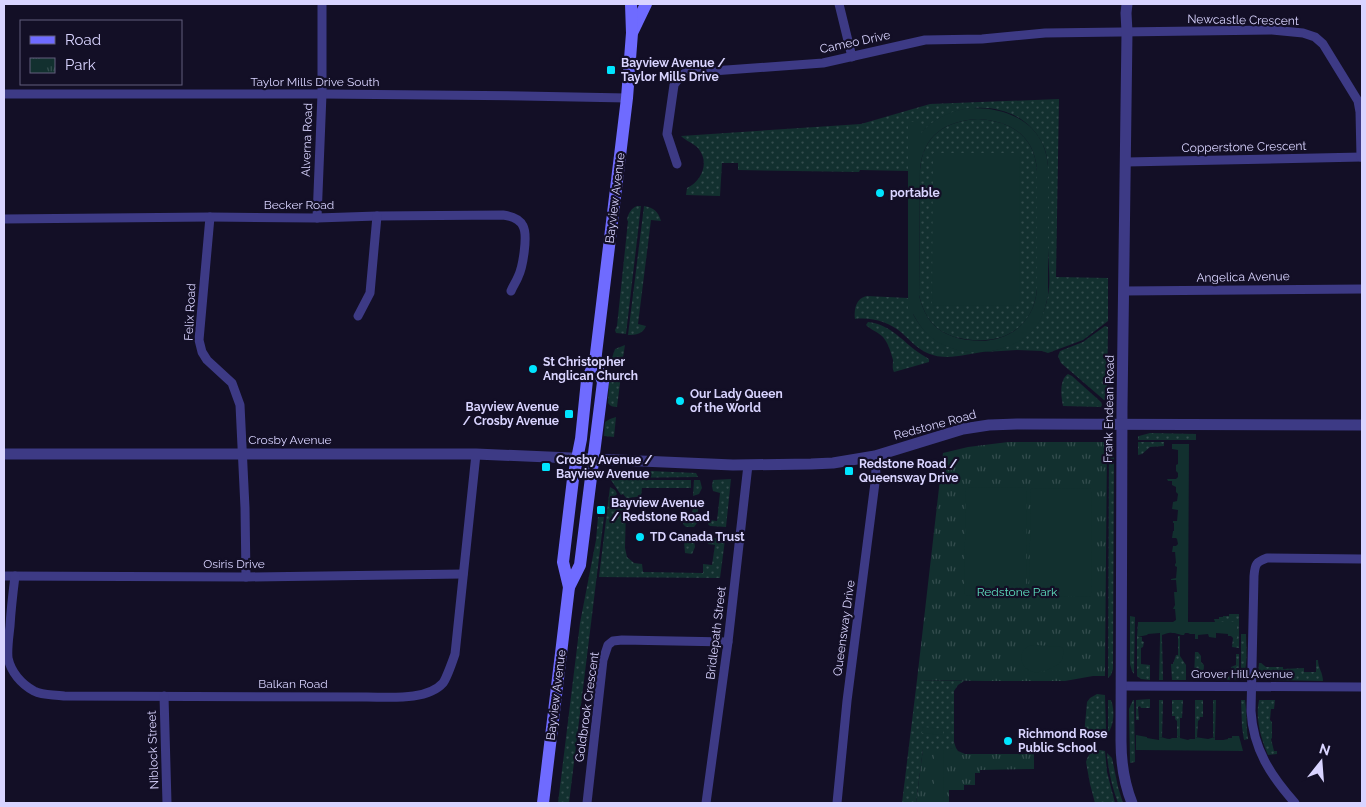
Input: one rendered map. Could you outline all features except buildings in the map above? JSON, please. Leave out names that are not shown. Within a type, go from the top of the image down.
[{"type":"main road","name":"Bayview Avenue","points":[[569,587],[563,562],[573,479],[581,439],[587,380],[595,362],[627,98],[632,33],[631,4]]},
{"type":"main road","name":"Bayview Avenue","points":[[632,33],[646,4]]},
{"type":"main road","name":"Bayview Avenue","points":[[543,803],[569,587],[580,565],[603,382],[595,362]]},
{"type":"street","name":"Alverna Road","points":[[317,218],[322,94],[322,4]]},
{"type":"street","points":[[839,4],[852,56]]},
{"type":"street","name":"Frank Endean Road","points":[[1125,7],[1127,32],[1122,424],[1121,759],[1132,803]]},
{"type":"street","name":"Newcastle Crescent","points":[[1127,32],[1272,30],[1303,33],[1315,37],[1323,44],[1358,101],[1361,157]]},
{"type":"street","name":"Cameo Drive","points":[[677,164],[667,134],[674,85],[685,73],[823,63],[924,40],[982,39],[1045,33],[1127,32]]},
{"type":"street","name":"Taylor Mills Drive South","points":[[4,94],[322,94],[627,98]]},
{"type":"street","name":"Copperstone Crescent","points":[[1126,162],[1361,157]]},
{"type":"street","points":[[358,316],[370,293],[377,216]]},
{"type":"street","name":"Becker Road","points":[[4,219],[512,216],[524,227],[526,241],[519,275],[511,291]]},
{"type":"street","name":"Felix Road","points":[[210,217],[199,340],[202,352],[207,360],[232,383],[236,391],[240,405],[242,453]]},
{"type":"street","name":"Angelica Avenue","points":[[1124,291],[1362,288]]},
{"type":"street","name":"Redstone Road","points":[[577,457],[748,465],[833,463],[875,456],[963,429],[989,425],[1362,425]]},
{"type":"street","points":[[242,453],[246,508],[246,576]]},
{"type":"street","name":"Crosby Avenue","points":[[4,454],[476,454],[577,457]]},
{"type":"street","name":"Balkan Road","points":[[15,576],[8,657],[12,670],[23,684],[49,696],[416,696],[438,687],[444,682],[455,654],[476,454]]},
{"type":"street","name":"Queensway Drive","points":[[836,803],[876,475],[875,456]]},
{"type":"street","name":"Bridlepath Street","points":[[706,803],[728,642],[748,465]]},
{"type":"street","points":[[1295,803],[1264,760],[1255,741],[1252,725],[1255,567],[1258,562],[1267,558],[1362,560]]},
{"type":"street","name":"Osiris Drive","points":[[4,576],[463,574]]},
{"type":"street","name":"Goldbrook Crescent","points":[[587,803],[603,660],[608,645],[614,641],[622,640],[728,642]]},
{"type":"street","name":"Grover Hill Avenue","points":[[1121,686],[1362,687]]},
{"type":"street","name":"Niblock Street","points":[[164,696],[167,803]]},
{"type":"green space","points":[[1059,99],[1056,277],[1108,278],[1108,321],[1083,340],[1048,353],[1017,350],[985,352],[997,350],[1018,341],[1035,327],[1041,318],[1049,289],[1047,157],[1042,143],[1031,128],[1017,117],[1001,110],[984,108],[966,109],[948,114],[933,123],[920,135],[908,122],[908,171],[738,170],[738,163],[722,163],[720,196],[686,195],[687,188],[697,181],[704,165],[702,153],[681,136],[861,124],[930,104]]},
{"type":"green space","points":[[984,108],[1022,120],[1032,128],[1040,139],[1048,166],[1048,296],[1041,319],[1032,331],[1010,346],[984,352],[956,350],[943,345],[926,333],[913,314],[908,314],[908,122],[920,122],[920,134],[936,120],[962,109]],"holes":[[[966,120],[990,120],[1011,127],[1032,148],[1037,171],[1037,289],[1035,302],[1023,323],[1005,336],[982,341],[961,339],[944,333],[933,325],[923,309],[919,295],[920,170],[926,148],[938,132],[955,123]]]},
{"type":"green space","points":[[978,119],[1001,123],[1019,133],[1032,148],[1037,171],[1037,289],[1035,302],[1031,313],[1017,329],[1007,335],[985,340],[959,338],[941,331],[933,325],[923,309],[919,295],[920,170],[922,158],[931,139],[938,132],[955,123]]},
{"type":"green space","points":[[933,153],[1020,153],[1019,306],[932,305]]},
{"type":"green space","points":[[637,206],[641,206],[626,334],[616,333],[627,220],[630,212]]},
{"type":"green space","points":[[644,206],[655,210],[661,221],[651,220],[638,324],[646,326],[639,333],[628,335]]},
{"type":"green space","points":[[867,296],[908,298],[908,314],[913,314],[933,338],[951,348],[982,352],[952,357],[928,354],[897,329],[886,323],[868,319],[855,319],[856,304],[860,299]]},
{"type":"green space","points":[[868,322],[875,323],[893,332],[929,359],[929,362],[894,372],[893,360],[886,342],[881,335],[866,325]]},
{"type":"green space","points":[[1105,326],[1108,327],[1107,398],[1104,400],[1061,363],[1058,356],[1060,351],[1083,342]]},
{"type":"green space","points":[[625,345],[622,364],[615,362],[612,358],[615,349]]},
{"type":"green space","points":[[1068,374],[1101,402],[1101,407],[1063,406],[1062,384]]},
{"type":"green space","points":[[621,375],[617,407],[613,407],[608,403],[609,380],[612,377]]},
{"type":"green space","points":[[616,417],[614,437],[604,436],[605,422]]},
{"type":"green space","points":[[1150,433],[1196,434],[1196,440],[1138,440],[1138,436]]},
{"type":"green space","name":"Redstone Park","points":[[1008,442],[1107,442],[1105,676],[1065,681],[917,680],[943,453],[968,447]]},
{"type":"green space","points":[[1109,442],[1112,442],[1114,452],[1113,669],[1108,678]]},
{"type":"green space","points":[[1138,442],[1164,442],[1164,446],[1150,447],[1138,455]]},
{"type":"green space","points":[[1172,444],[1189,444],[1188,622],[1237,622],[1237,638],[1228,636],[1228,634],[1216,633],[1216,638],[1209,637],[1208,634],[1198,635],[1198,639],[1195,639],[1195,634],[1188,633],[1184,635],[1169,633],[1162,635],[1162,639],[1160,639],[1160,633],[1138,637],[1138,622],[1173,622],[1176,620],[1175,609],[1173,609],[1175,605],[1174,592],[1177,592],[1176,580],[1171,579],[1176,578],[1175,552],[1172,552],[1173,546],[1178,544],[1176,538],[1172,538],[1174,531],[1173,521],[1177,521],[1178,510],[1172,509],[1173,502],[1177,501],[1178,494],[1176,487],[1172,485],[1172,481],[1167,479],[1176,479],[1178,477],[1176,465],[1178,464],[1178,450],[1172,449]]},
{"type":"green space","points":[[617,470],[696,473],[698,477],[613,478],[613,472]]},
{"type":"green space","points":[[731,479],[726,527],[710,526],[708,524],[709,520],[717,521],[720,493],[713,491],[713,480]]},
{"type":"green space","points":[[611,480],[691,480],[691,488],[642,488],[641,496],[630,498],[627,502],[624,500],[627,499],[623,494],[621,495]]},
{"type":"green space","points":[[694,480],[700,480],[702,488],[699,494],[693,496]]},
{"type":"green space","points":[[610,487],[615,490],[617,494],[615,496],[620,503],[622,501],[626,507],[625,548],[627,557],[634,563],[642,564],[643,572],[703,573],[703,564],[712,565],[715,545],[708,544],[707,541],[715,538],[725,540],[720,578],[599,577]]},
{"type":"green space","points":[[966,487],[1027,488],[1026,596],[964,595]]},
{"type":"green space","points":[[1031,488],[1092,489],[1091,597],[1029,596]]},
{"type":"green space","points":[[693,507],[698,509],[697,523],[694,527],[686,527],[683,524],[683,520],[691,520]]},
{"type":"green space","points":[[598,517],[604,517],[569,803],[558,803],[580,623],[596,540]]},
{"type":"green space","points":[[686,539],[694,540],[695,547],[692,554],[685,553],[684,541]]},
{"type":"green space","points":[[1229,614],[1239,614],[1239,648],[1232,647],[1233,638],[1237,638],[1237,622],[1215,622],[1214,619],[1229,616]]},
{"type":"green space","points":[[1130,616],[1135,617],[1134,674],[1130,664]]},
{"type":"green space","points":[[1137,622],[1138,637],[1142,637],[1144,642],[1141,648],[1141,664],[1150,665],[1150,680],[1141,679],[1137,676]]},
{"type":"green space","points":[[1241,634],[1246,634],[1247,651],[1244,674],[1241,678]]},
{"type":"green space","points":[[1178,636],[1180,636],[1180,656],[1186,665],[1186,680],[1172,680],[1171,664],[1173,664],[1176,655],[1178,655]]},
{"type":"green space","points":[[1160,639],[1162,639],[1163,680],[1159,680]]},
{"type":"green space","points":[[1036,645],[1062,647],[1064,652],[1061,662],[1044,671],[1030,671],[1023,664],[1021,656],[1025,649]]},
{"type":"green space","points":[[1195,652],[1198,652],[1201,656],[1201,662],[1204,665],[1203,680],[1194,680]]},
{"type":"green space","points":[[1236,654],[1239,654],[1239,679],[1226,680],[1231,674],[1231,667],[1236,665]]},
{"type":"green space","points":[[1316,660],[1318,660],[1323,681],[1267,680],[1259,672],[1259,663],[1261,663],[1266,667],[1283,667],[1283,669],[1304,668],[1304,672],[1316,672]]},
{"type":"green space","points":[[917,680],[964,681],[954,691],[954,742],[956,748],[923,749],[916,803],[902,803]]},
{"type":"green space","points":[[1097,694],[1105,695],[1106,731],[1087,736],[1084,735],[1087,702]]},
{"type":"green space","points":[[1150,699],[1150,708],[1138,707],[1139,720],[1136,720],[1136,700]]},
{"type":"green space","points":[[1108,700],[1111,700],[1112,704],[1113,722],[1108,733]]},
{"type":"green space","points":[[1133,700],[1135,762],[1130,763],[1129,709]]},
{"type":"green space","points":[[1159,700],[1163,700],[1162,737],[1159,737]]},
{"type":"green space","points":[[1172,700],[1183,700],[1180,736],[1177,737],[1177,721],[1175,716],[1172,716]]},
{"type":"green space","points":[[1195,700],[1203,700],[1203,717],[1200,717],[1198,721],[1197,737],[1195,737]]},
{"type":"green space","points":[[1213,700],[1216,700],[1215,737],[1213,737]]},
{"type":"green space","points":[[1241,700],[1245,700],[1246,710],[1248,739],[1244,740],[1242,727]]},
{"type":"green space","points":[[1259,700],[1275,700],[1274,709],[1271,709],[1270,720],[1272,722],[1271,739],[1274,751],[1277,751],[1277,754],[1268,755],[1263,742],[1258,721]]},
{"type":"green space","points":[[923,727],[943,729],[943,735],[922,733]]},
{"type":"green space","points":[[1136,735],[1159,740],[1159,737],[1170,739],[1180,736],[1180,738],[1188,740],[1195,739],[1195,737],[1208,739],[1215,737],[1215,740],[1223,740],[1232,738],[1232,736],[1239,736],[1243,751],[1136,750]]},
{"type":"green space","points":[[953,748],[965,754],[1034,754],[1034,769],[980,770],[980,773],[975,773],[975,785],[964,785],[964,790],[949,790],[949,802],[916,803],[923,749]]},
{"type":"green space","points":[[934,749],[944,749],[943,803],[934,803]]},
{"type":"green space","points":[[1100,750],[1105,751],[1107,772],[1115,803],[1095,803],[1086,762],[1091,753]]},
{"type":"green space","points":[[1107,753],[1112,758],[1123,803],[1118,803],[1112,785]]},
{"type":"place","name":"Bayview Avenue / Taylor Mills Drive","points":[[611,70]]},
{"type":"place","name":"portable","points":[[880,193]]},
{"type":"place","name":"St Christopher Anglican Church","points":[[533,369]]},
{"type":"place","name":"Our Lady Queen of the World","points":[[680,401]]},
{"type":"place","name":"Bayview Avenue / Crosby Avenue","points":[[569,414]]},
{"type":"place","name":"Crosby Avenue / Bayview Avenue","points":[[546,467]]},
{"type":"place","name":"Redstone Road / Queensway Drive","points":[[849,471]]},
{"type":"place","name":"Bayview Avenue / Redstone Road","points":[[601,510]]},
{"type":"place","name":"TD Canada Trust","points":[[640,537]]},
{"type":"place","name":"Richmond Rose Public School","points":[[1008,741]]}]
